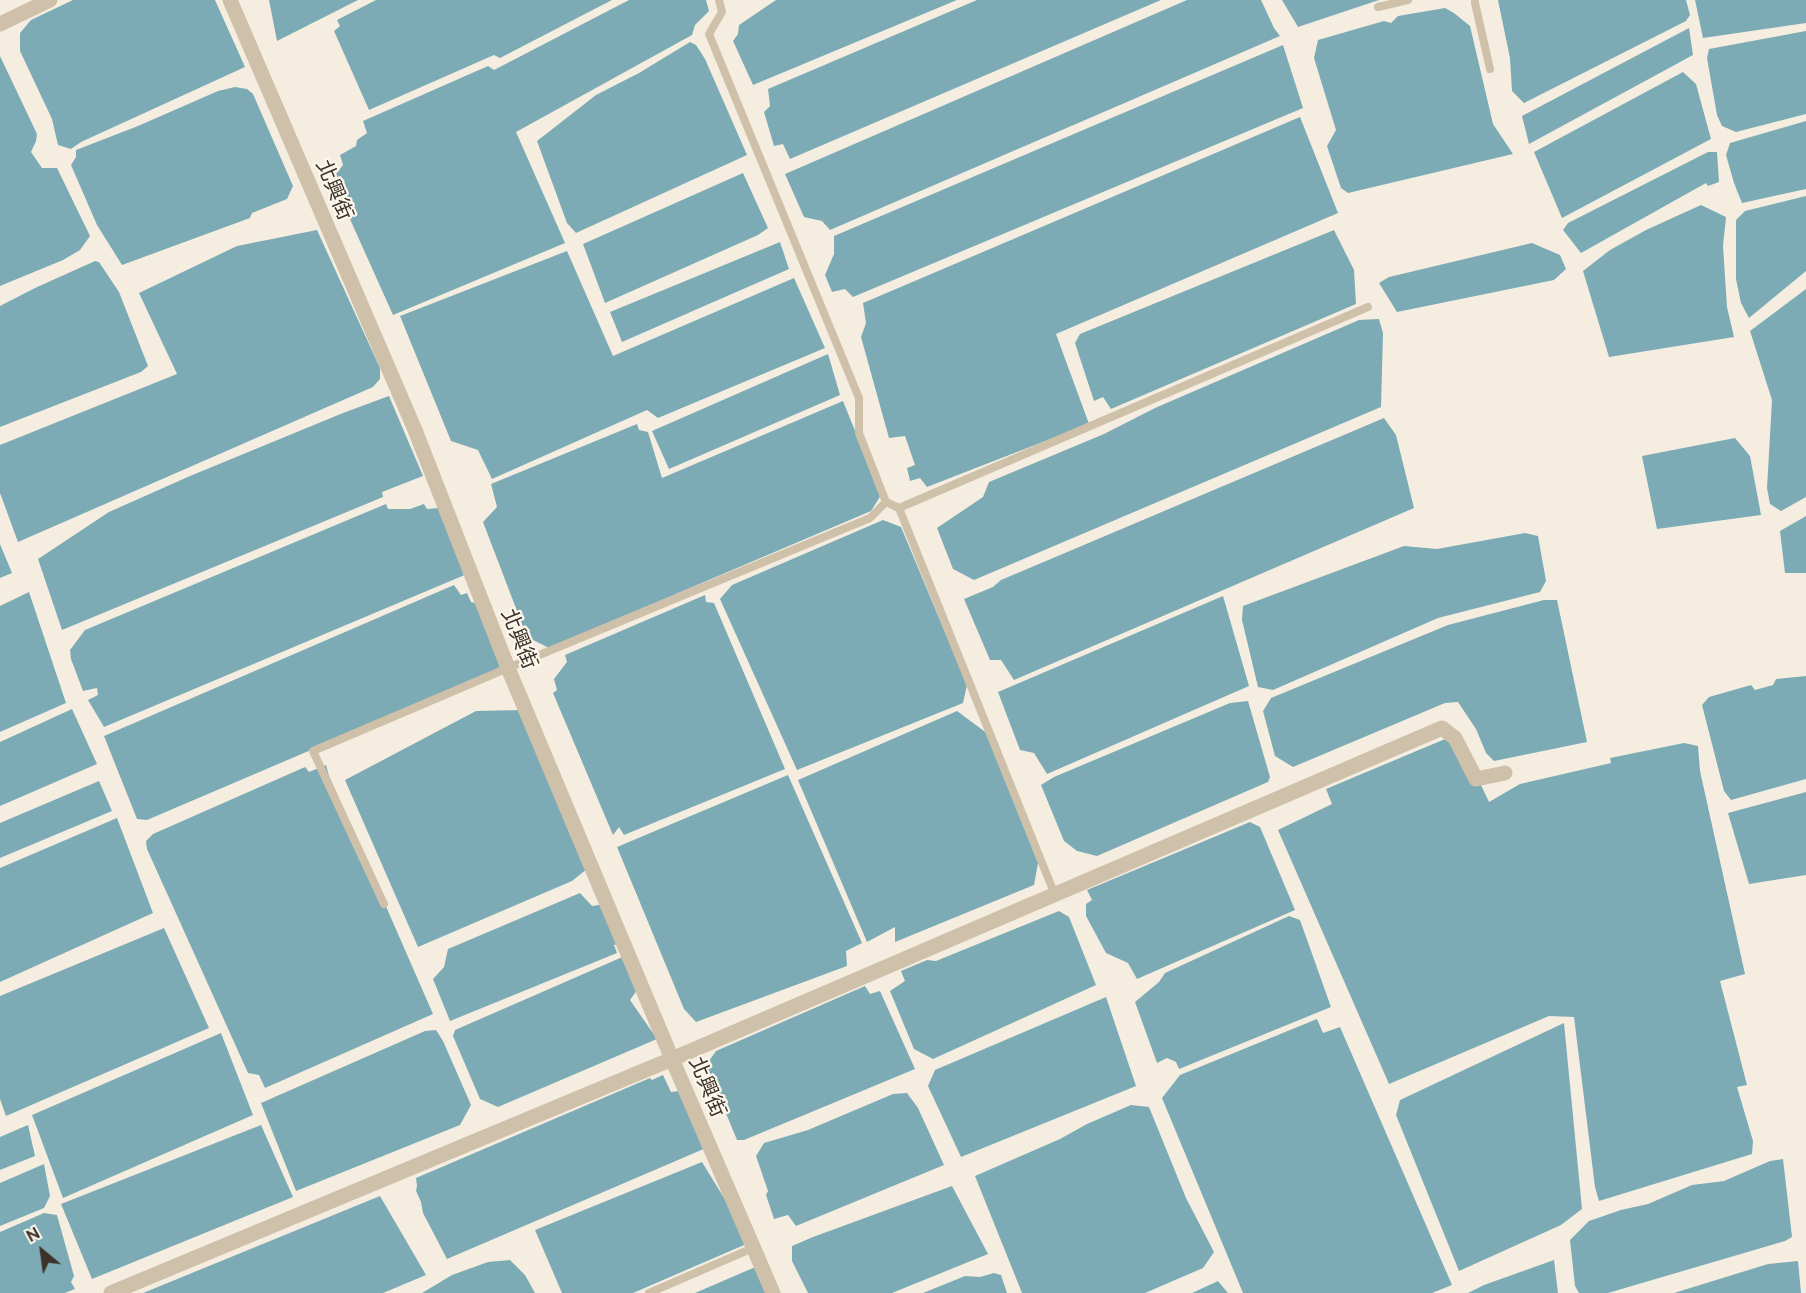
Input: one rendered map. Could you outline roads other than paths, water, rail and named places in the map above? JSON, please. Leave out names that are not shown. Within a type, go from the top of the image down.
[{"type":"street","points":[[0,24],[50,0]]},
{"type":"street","name":"北興街","points":[[230,0],[415,430],[508,668],[773,1293]]},
{"type":"street","points":[[111,1293],[672,1059],[1442,728],[1455,738],[1476,779],[1505,773]]},
{"type":"lane","points":[[719,0],[722,12],[709,34],[859,398],[859,433],[886,502],[899,508],[1055,895]]},
{"type":"lane","points":[[1378,7],[1408,0]]},
{"type":"lane","points":[[1475,0],[1490,69]]},
{"type":"lane","points":[[899,508],[1368,307]]},
{"type":"lane","points":[[384,904],[314,751],[870,518],[886,502]]},
{"type":"lane","points":[[649,1293],[753,1248]]},
{"type":"water","points":[[73,0],[215,0],[245,67],[81,142],[71,149],[58,145],[52,119],[20,51],[20,33],[31,20]]},
{"type":"water","points":[[269,0],[358,0],[277,41]]},
{"type":"water","points":[[376,0],[612,0],[500,58],[494,55],[369,110],[334,31],[340,26],[337,20]]},
{"type":"water","points":[[629,0],[706,0],[709,11],[695,25],[692,35],[516,132],[565,243],[393,315],[332,179],[343,165],[340,155],[356,146],[357,140],[367,133],[363,121],[488,66],[494,70]]},
{"type":"water","points":[[776,0],[957,0],[753,85],[733,41],[738,34],[739,25]]},
{"type":"water","points":[[977,0],[1161,0],[790,159],[783,144],[774,146],[764,112],[770,106],[768,89]]},
{"type":"water","points":[[1187,0],[1261,0],[1280,36],[830,230],[822,221],[804,217],[785,174]]},
{"type":"water","points":[[1282,0],[1379,0],[1298,27]]},
{"type":"water","points":[[1498,0],[1686,0],[1690,15],[1686,21],[1524,103],[1512,91],[1510,58]]},
{"type":"water","points":[[1695,0],[1806,0],[1806,23],[1703,38]]},
{"type":"water","points":[[1445,8],[1470,26],[1493,124],[1513,154],[1348,193],[1341,188],[1327,146],[1336,130],[1314,58],[1318,40],[1384,21],[1391,23],[1398,16]]},
{"type":"water","points":[[1689,28],[1693,55],[1529,144],[1522,116]]},
{"type":"water","points":[[1806,31],[1806,114],[1736,132],[1722,126],[1717,115],[1707,58],[1709,49]]},
{"type":"water","points":[[690,42],[696,45],[705,59],[747,155],[576,233],[567,223],[537,141],[596,95],[639,73]]},
{"type":"water","points":[[1283,45],[1303,108],[853,297],[845,289],[832,292],[825,275],[834,254],[834,236]]},
{"type":"water","points":[[0,56],[37,134],[31,152],[42,168],[57,168],[90,236],[80,250],[63,260],[0,286]]},
{"type":"water","points":[[1683,72],[1696,84],[1711,139],[1562,218],[1534,152]]},
{"type":"water","points":[[235,87],[247,89],[253,94],[293,186],[287,199],[252,213],[250,218],[122,265],[97,225],[71,165],[76,157],[76,150],[218,91]]},
{"type":"water","points":[[1300,117],[1338,213],[1056,334],[1089,424],[927,487],[920,478],[910,481],[907,468],[915,465],[905,436],[889,438],[861,337],[866,323],[863,303]]},
{"type":"water","points":[[1806,121],[1806,189],[1742,203],[1726,155],[1730,143]]},
{"type":"water","points":[[1708,152],[1717,152],[1719,182],[1708,186],[1706,183],[1581,253],[1563,230],[1568,223]]},
{"type":"water","points":[[743,173],[768,228],[758,235],[605,303],[583,244]]},
{"type":"water","points":[[1806,196],[1806,271],[1749,318],[1741,303],[1736,279],[1736,220],[1745,211]]},
{"type":"water","points":[[1701,205],[1726,217],[1723,246],[1727,307],[1734,337],[1609,357],[1583,271],[1610,250],[1646,230]]},
{"type":"water","points":[[317,230],[380,368],[380,379],[373,387],[18,542],[0,493],[0,445],[177,374],[139,293],[237,246]]},
{"type":"water","points":[[1334,230],[1354,270],[1356,304],[1111,409],[1103,397],[1094,401],[1075,343],[1080,334]]},
{"type":"water","points":[[780,242],[789,269],[622,342],[610,312]]},
{"type":"water","points":[[1532,243],[1560,255],[1566,269],[1554,280],[1397,312],[1379,283],[1389,277]]},
{"type":"water","points":[[567,251],[613,356],[794,278],[825,348],[658,418],[647,410],[492,479],[478,450],[451,441],[400,316]]},
{"type":"water","points":[[95,261],[99,262],[119,292],[148,366],[141,372],[0,427],[0,306]]},
{"type":"water","points":[[1806,289],[1806,497],[1781,511],[1770,504],[1767,488],[1772,400],[1750,331]]},
{"type":"water","points":[[1379,319],[1383,333],[1381,407],[974,580],[953,569],[937,528],[983,497],[989,482],[1104,434],[1155,408],[1359,320]]},
{"type":"water","points":[[828,354],[840,395],[669,469],[652,431]]},
{"type":"water","points":[[389,396],[423,476],[382,492],[383,497],[62,630],[38,559],[109,512],[190,476]]},
{"type":"water","points":[[843,401],[881,495],[871,511],[549,648],[527,637],[483,522],[497,507],[491,484],[637,424],[639,430],[648,432],[662,478]]},
{"type":"water","points":[[1384,418],[1396,435],[1414,508],[1014,680],[1001,660],[990,660],[964,599],[993,587],[1001,580]]},
{"type":"water","points":[[1735,438],[1750,456],[1761,515],[1657,529],[1642,456]]},
{"type":"water","points":[[386,504],[388,509],[410,509],[424,504],[427,509],[439,508],[467,574],[104,727],[88,700],[98,695],[97,688],[83,691],[71,659],[70,650],[85,630]]},
{"type":"water","points":[[1806,516],[1806,573],[1785,573],[1780,531]]},
{"type":"water","points":[[883,520],[901,527],[967,685],[963,703],[797,770],[720,599],[732,585]]},
{"type":"water","points":[[1525,533],[1538,536],[1546,581],[1540,592],[1438,618],[1273,690],[1258,687],[1242,620],[1243,606],[1404,546],[1437,549]]},
{"type":"water","points":[[0,544],[12,573],[0,578]]},
{"type":"water","points":[[454,585],[461,595],[467,593],[471,602],[479,604],[503,668],[147,820],[137,819],[104,736]]},
{"type":"water","points":[[29,592],[66,703],[0,732],[0,606]]},
{"type":"water","points":[[705,595],[706,602],[714,603],[785,769],[624,835],[619,827],[613,835],[553,693],[557,690],[554,679],[567,662],[565,655]]},
{"type":"water","points":[[1223,596],[1249,686],[1047,774],[1034,753],[1020,750],[998,692]]},
{"type":"water","points":[[1544,600],[1557,600],[1587,742],[1494,761],[1486,753],[1476,729],[1458,702],[1445,703],[1293,767],[1275,756],[1263,711],[1271,698],[1448,625]]},
{"type":"water","points":[[1806,676],[1806,779],[1731,800],[1724,791],[1702,705],[1709,697],[1751,685],[1755,690],[1773,685],[1776,679]]},
{"type":"water","points":[[1248,701],[1270,777],[1268,782],[1097,856],[1077,851],[1064,841],[1041,785],[1054,777],[1230,703]]},
{"type":"water","points":[[72,709],[97,764],[0,806],[0,742]]},
{"type":"water","points":[[522,710],[587,869],[572,881],[418,947],[345,780],[476,711]]},
{"type":"water","points":[[957,711],[988,734],[1038,863],[1034,885],[895,942],[895,927],[867,942],[798,780]]},
{"type":"water","points":[[1457,734],[1489,802],[1520,784],[1611,763],[1610,758],[1684,743],[1698,746],[1700,771],[1745,974],[1720,981],[1747,1085],[1737,1087],[1753,1141],[1752,1154],[1599,1201],[1595,1187],[1574,1017],[1549,1016],[1389,1084],[1278,830],[1332,804],[1326,789]]},
{"type":"water","points":[[326,765],[433,1014],[265,1088],[259,1075],[248,1073],[147,849],[146,841],[153,834],[305,767],[309,772]]},
{"type":"water","points":[[788,775],[862,943],[846,951],[847,966],[696,1022],[684,1009],[617,847]]},
{"type":"water","points":[[99,781],[112,811],[0,858],[0,823]]},
{"type":"water","points":[[1806,792],[1806,875],[1749,884],[1728,813]]},
{"type":"water","points":[[117,818],[153,913],[0,982],[0,868]]},
{"type":"water","points":[[1250,822],[1260,827],[1295,910],[1137,979],[1128,963],[1106,953],[1086,916],[1086,904],[1092,900],[1087,890]]},
{"type":"water","points":[[580,893],[592,906],[606,904],[621,943],[614,945],[617,953],[450,1021],[433,979],[444,967],[448,949]]},
{"type":"water","points":[[1059,911],[1069,917],[1096,985],[933,1059],[914,1049],[890,991],[905,981],[901,971],[927,960],[936,961]]},
{"type":"water","points":[[1289,916],[1300,920],[1331,1007],[1179,1069],[1176,1062],[1167,1058],[1157,1063],[1135,1002],[1159,982],[1165,973]]},
{"type":"water","points":[[164,928],[209,1028],[6,1116],[0,1099],[0,996]]},
{"type":"water","points":[[627,955],[640,986],[630,1000],[657,1039],[498,1107],[480,1099],[453,1036],[455,1030]]},
{"type":"water","points":[[865,986],[870,994],[880,991],[915,1069],[744,1140],[737,1140],[706,1065],[716,1051]]},
{"type":"water","points":[[1106,997],[1136,1086],[961,1157],[928,1086],[935,1070]]},
{"type":"water","points":[[1317,1019],[1323,1033],[1340,1027],[1452,1285],[1432,1293],[1243,1293],[1162,1098],[1180,1075]]},
{"type":"water","points":[[1564,1023],[1582,1209],[1561,1225],[1459,1271],[1396,1115],[1400,1100]]},
{"type":"water","points":[[436,1030],[471,1105],[460,1125],[296,1191],[261,1103],[425,1031]]},
{"type":"water","points":[[221,1033],[253,1115],[63,1198],[32,1115]]},
{"type":"water","points":[[663,1075],[671,1092],[679,1091],[706,1148],[447,1259],[423,1213],[416,1191],[416,1178],[650,1078],[652,1080]]},
{"type":"water","points":[[907,1093],[918,1108],[944,1165],[796,1226],[788,1215],[774,1219],[766,1195],[768,1191],[756,1156],[764,1143],[808,1130],[893,1094]]},
{"type":"water","points":[[1131,1105],[1149,1107],[1186,1198],[1214,1252],[1203,1268],[1145,1293],[1022,1293],[975,1176]]},
{"type":"water","points":[[28,1125],[35,1156],[0,1170],[0,1137]]},
{"type":"water","points":[[261,1125],[293,1197],[92,1279],[61,1204]]},
{"type":"water","points":[[1783,1159],[1792,1237],[1608,1293],[1579,1293],[1575,1286],[1570,1240],[1589,1221],[1648,1204],[1692,1185],[1724,1181],[1770,1161]]},
{"type":"water","points":[[702,1162],[751,1242],[633,1293],[562,1293],[535,1230]]},
{"type":"water","points":[[44,1164],[50,1196],[44,1208],[0,1226],[0,1183]]},
{"type":"water","points":[[952,1186],[988,1254],[892,1293],[808,1293],[792,1261],[792,1246]]},
{"type":"water","points":[[380,1196],[426,1275],[383,1293],[143,1293]]},
{"type":"water","points":[[44,1213],[57,1215],[74,1276],[71,1282],[75,1289],[65,1293],[0,1293],[0,1232]]},
{"type":"water","points":[[510,1260],[525,1275],[535,1293],[422,1293],[452,1275],[488,1262]]},
{"type":"water","points":[[1554,1260],[1558,1293],[1468,1293],[1484,1285]]},
{"type":"water","points":[[1798,1261],[1801,1293],[1674,1293],[1768,1264]]},
{"type":"water","points":[[760,1265],[771,1293],[695,1293]]},
{"type":"water","points":[[994,1273],[1001,1275],[1007,1293],[923,1293],[965,1276],[980,1277]]},
{"type":"water","points":[[1218,1281],[1228,1293],[1192,1293]]}]
